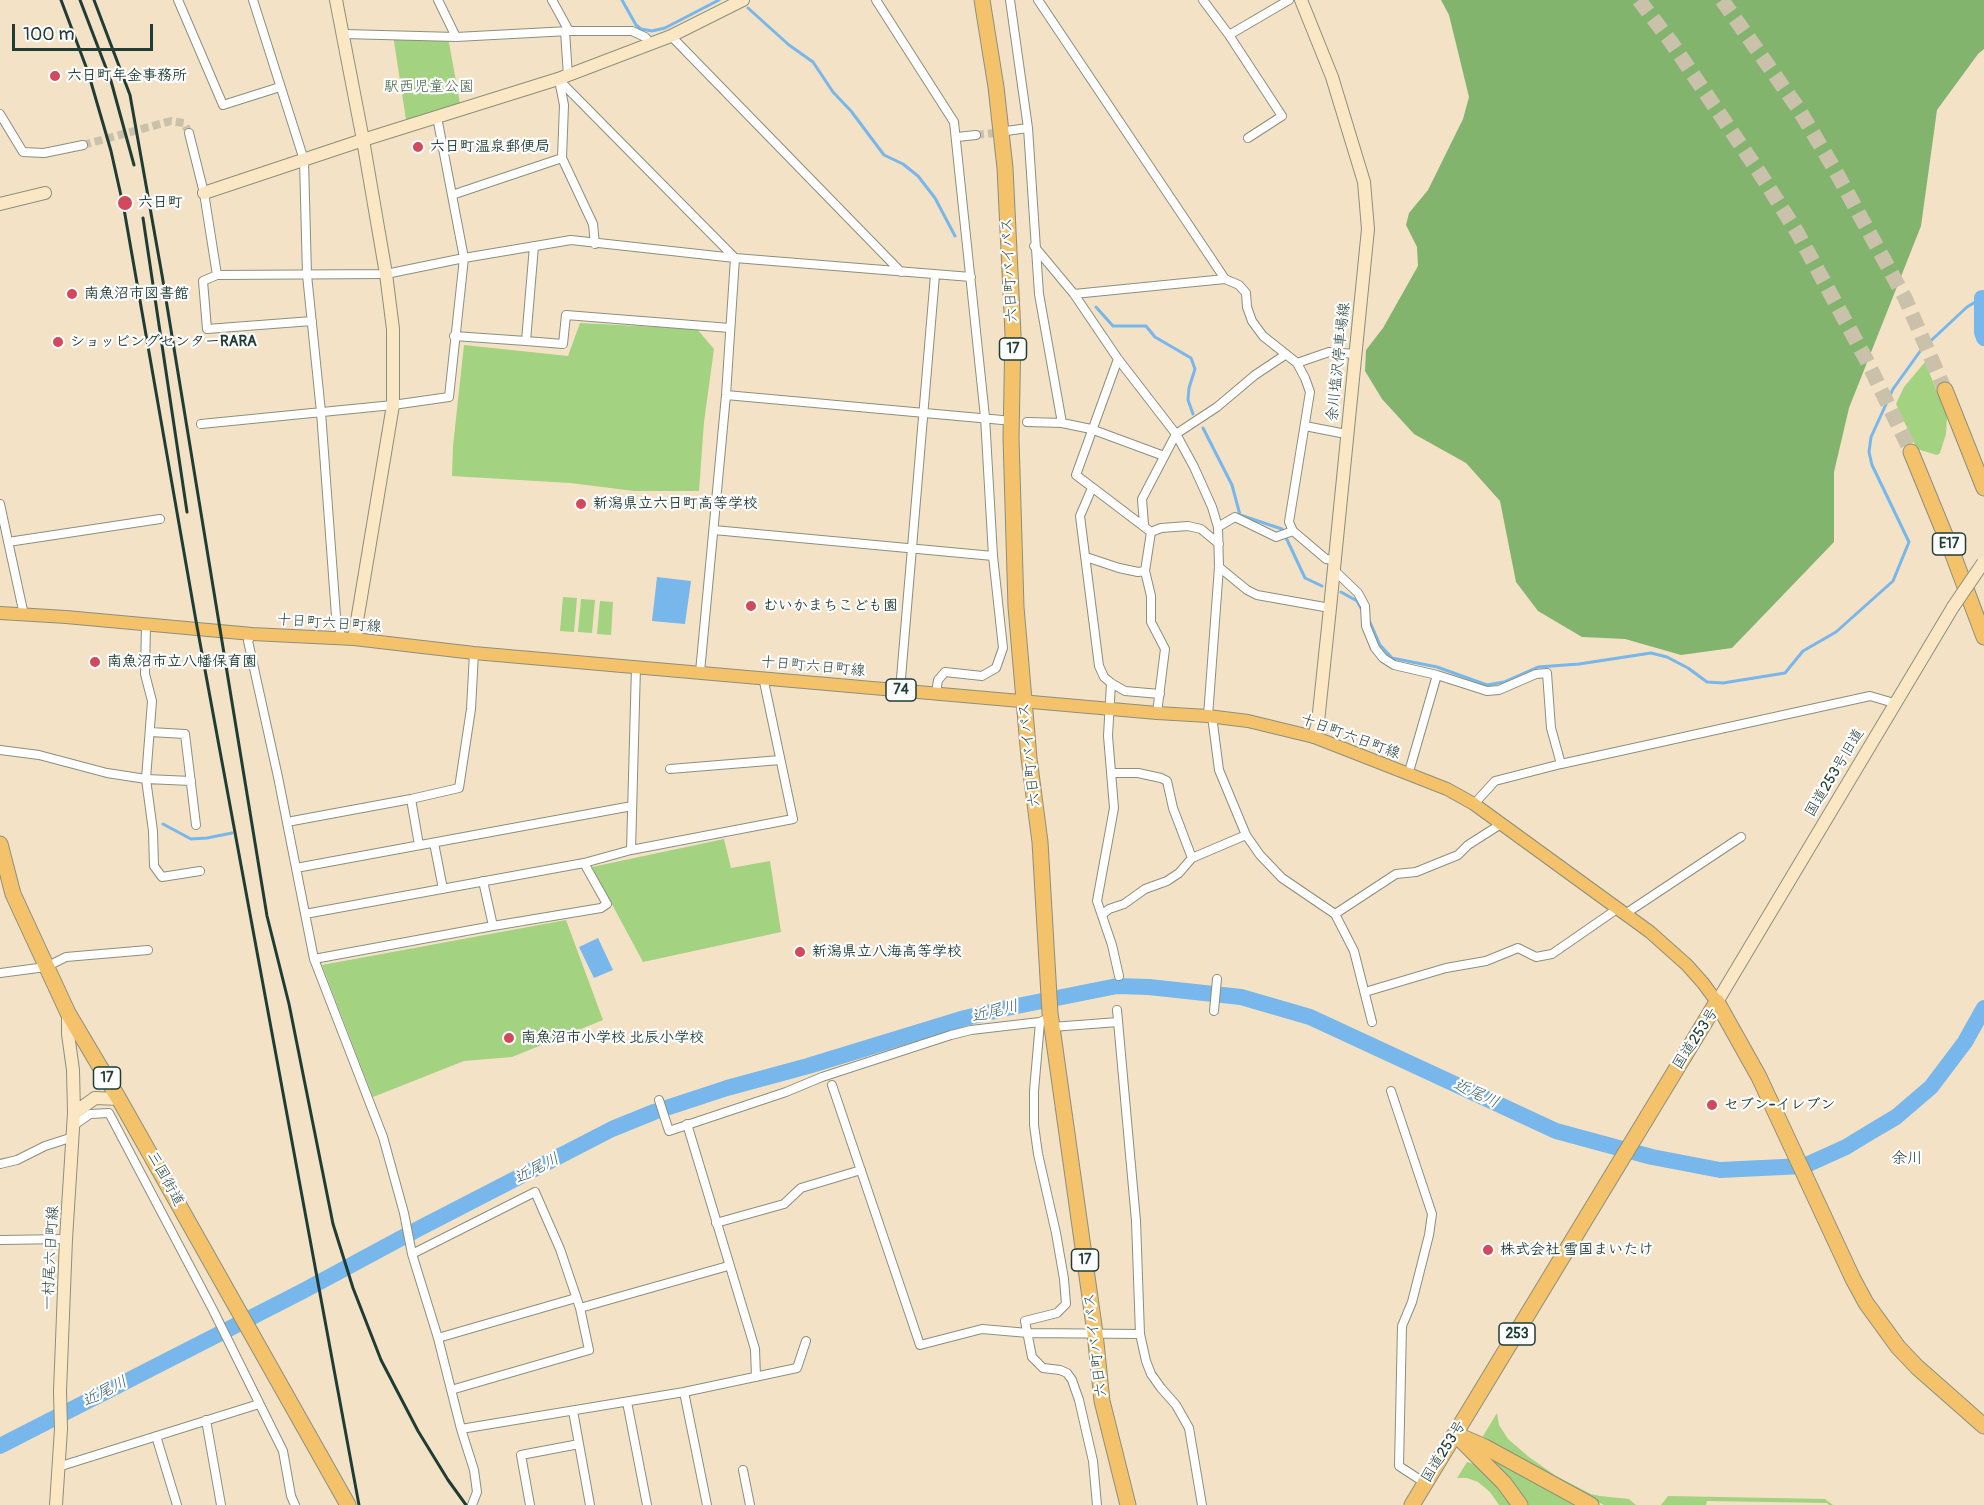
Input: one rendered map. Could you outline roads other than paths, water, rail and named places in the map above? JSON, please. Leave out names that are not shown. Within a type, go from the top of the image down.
[{"type":"highway","name":"六日町バイパス","points":[[982,0],[996,87],[1005,168],[1013,334],[1011,438],[1016,595],[1046,918],[1048,1020],[1095,1333],[1102,1401],[1128,1505]]},
{"type":"highway","points":[[1945,390],[1984,488]]},
{"type":"highway","name":"E17","points":[[1911,452],[1984,637]]},
{"type":"highway","name":"三国街道","points":[[0,844],[13,894],[69,1013],[120,1099],[348,1505]]},
{"type":"highway","name":"国道253号","points":[[1412,1505],[1717,1002],[1759,1077],[1853,1279],[1882,1326],[1917,1367],[1984,1426]]},
{"type":"highway","points":[[1455,1434],[1504,1483],[1520,1505]]},
{"type":"highway","points":[[1455,1434],[1485,1447],[1591,1505]]},
{"type":"main road","name":"十日町六日町線","points":[[0,613],[252,634],[348,639],[474,653],[1248,721],[1314,737],[1447,789],[1474,804],[1650,932],[1687,965],[1717,1002]]},
{"type":"street","points":[[178,0],[223,105],[280,87]]},
{"type":"street","points":[[253,0],[304,160],[307,275],[321,411],[336,616],[348,639]]},
{"type":"street","points":[[336,0],[363,140],[393,329],[393,405],[348,639]]},
{"type":"street","points":[[438,0],[456,37]]},
{"type":"street","points":[[552,0],[567,31],[563,78],[562,158],[593,225],[595,244]]},
{"type":"street","points":[[204,193],[363,140],[563,78],[671,36],[743,0]]},
{"type":"street","points":[[876,0],[954,122],[985,417],[993,556],[1003,648],[996,668],[982,676],[945,672],[938,680],[936,693]]},
{"type":"street","points":[[1010,0],[1028,128],[1034,246],[1039,294],[1062,423]]},
{"type":"street","points":[[1038,0],[1225,279]]},
{"type":"street","points":[[1203,0],[1282,116],[1248,138]]},
{"type":"street","points":[[1229,35],[1289,0]]},
{"type":"street","name":"余川塩沢停車場線","points":[[1301,0],[1332,77],[1364,182],[1368,229],[1318,722],[1314,737]]},
{"type":"street","points":[[344,34],[456,37],[567,31],[632,32],[645,37],[652,44]]},
{"type":"street","points":[[671,36],[901,272]]},
{"type":"street","points":[[563,78],[735,258],[726,395],[700,672]]},
{"type":"street","points":[[0,114],[23,152],[44,153],[83,145]]},
{"type":"street","points":[[201,424],[449,398],[464,258],[437,117]]},
{"type":"street","points":[[1006,131],[1028,128]]},
{"type":"street","points":[[189,134],[204,193],[217,275]]},
{"type":"street","points":[[957,136],[976,135]]},
{"type":"street","points":[[452,195],[562,158]]},
{"type":"street","points":[[0,204],[45,193]]},
{"type":"street","points":[[312,321],[207,329],[203,281],[217,275],[386,274],[571,240],[735,258],[971,277]]},
{"type":"street","points":[[526,341],[534,246]]},
{"type":"street","points":[[1034,246],[1074,294],[1118,358],[1176,434],[1194,467],[1218,527],[1219,567],[1210,716],[1220,770],[1246,835],[1260,855],[1282,878],[1335,914],[1354,951],[1372,1022]]},
{"type":"street","points":[[900,690],[935,275]]},
{"type":"street","points":[[1074,294],[1225,279],[1239,285],[1246,293],[1247,307],[1252,321],[1263,336],[1297,363],[1310,392],[1290,513],[1289,522],[1293,531],[1334,565],[1358,594],[1365,606],[1366,626],[1375,648],[1383,658],[1394,665],[1437,675],[1487,691],[1499,690],[1536,674],[1546,673],[1551,728],[1561,764]]},
{"type":"street","points":[[454,336],[563,344],[566,315],[730,328]]},
{"type":"street","points":[[1297,363],[1329,352],[1355,354]]},
{"type":"street","points":[[1144,525],[1142,499],[1176,434],[1216,407],[1285,354]]},
{"type":"street","points":[[1118,358],[1076,475],[1151,532]]},
{"type":"street","points":[[726,395],[1002,420]]},
{"type":"street","points":[[1027,422],[1062,423],[1091,429],[1164,456]]},
{"type":"street","points":[[1305,426],[1346,434]]},
{"type":"street","points":[[1092,489],[1080,516],[1099,666],[1104,677],[1111,684],[1125,691],[1160,694]]},
{"type":"street","points":[[0,504],[24,615]]},
{"type":"street","points":[[1218,527],[1234,517],[1276,537],[1293,531]]},
{"type":"street","points":[[8,542],[160,519]]},
{"type":"street","points":[[1151,532],[1161,528],[1188,526],[1201,529],[1219,544]]},
{"type":"street","points":[[714,530],[993,556]]},
{"type":"street","points":[[1151,532],[1145,570],[1151,596],[1151,622],[1165,649],[1157,713]]},
{"type":"street","points":[[1086,557],[1119,568],[1138,572],[1145,570]]},
{"type":"street","name":"国道253号旧道","points":[[1717,1002],[1894,703],[1983,562]]},
{"type":"street","points":[[1219,567],[1247,590],[1257,595],[1330,608]]},
{"type":"street","points":[[146,624],[145,674],[152,700],[146,779],[153,831],[154,866],[162,877],[200,872]]},
{"type":"street","points":[[252,634],[248,641],[314,959],[383,1137],[404,1214],[412,1254],[438,1338],[474,1470],[477,1492],[472,1505]]},
{"type":"street","points":[[287,822],[411,800],[459,788],[471,709],[474,653]]},
{"type":"street","points":[[631,850],[636,667]]},
{"type":"street","points":[[1408,775],[1437,675]]},
{"type":"street","points":[[305,914],[584,863],[631,850],[793,819],[763,678]]},
{"type":"street","points":[[1111,684],[1108,735],[1114,808],[1097,901],[1119,976]]},
{"type":"street","points":[[1474,804],[1495,781],[1561,764],[1870,696],[1894,703]]},
{"type":"street","points":[[150,732],[185,734],[196,825]]},
{"type":"street","points":[[0,750],[39,755],[107,773],[146,779],[191,781]]},
{"type":"street","points":[[670,769],[780,760]]},
{"type":"street","points":[[1112,773],[1138,773],[1167,781],[1173,807],[1192,858]]},
{"type":"street","points":[[411,800],[419,846]]},
{"type":"street","points":[[296,868],[632,806]]},
{"type":"street","points":[[1335,914],[1396,874],[1416,872],[1458,855],[1468,845],[1501,824]]},
{"type":"street","points":[[1102,915],[1109,909],[1124,904],[1144,890],[1167,881],[1179,873],[1192,858],[1246,835]]},
{"type":"street","points":[[1365,992],[1446,968],[1486,962],[1518,948],[1536,957],[1552,954],[1741,837]]},
{"type":"street","points":[[434,843],[443,889]]},
{"type":"street","points":[[314,959],[601,908],[607,904],[584,863]]},
{"type":"street","points":[[0,879],[13,894]]},
{"type":"street","points":[[483,881],[493,926]]},
{"type":"street","points":[[0,973],[46,967],[66,957],[148,950]]},
{"type":"street","points":[[1214,1011],[1217,979]]},
{"type":"street","points":[[1118,1010],[1136,1221],[1140,1334],[1151,1374],[1176,1405],[1189,1428],[1202,1505]]},
{"type":"street","name":"一村尾六日町線","points":[[56,1505],[61,1429],[60,1391],[66,1239],[74,1113],[73,1070],[68,1034],[69,1013]]},
{"type":"street","points":[[660,1102],[669,1131],[786,1092],[822,1077],[971,1030],[1048,1020],[1118,1022]]},
{"type":"street","points":[[1048,1020],[1034,1091],[1034,1125],[1038,1154],[1056,1233],[1066,1304],[1057,1313],[1025,1321],[1030,1350],[1036,1363],[1043,1368],[1067,1373],[1072,1380],[1093,1461],[1097,1505]]},
{"type":"street","points":[[832,1085],[920,1345],[982,1329],[1028,1333],[1140,1334]]},
{"type":"street","points":[[1391,1091],[1432,1214],[1412,1302],[1402,1326],[1399,1466],[1425,1483]]},
{"type":"street","points":[[74,1113],[95,1098],[120,1099]]},
{"type":"street","points":[[0,1164],[17,1160],[73,1131],[90,1114],[109,1113],[213,1310],[283,1451],[291,1496],[295,1505]]},
{"type":"street","points":[[687,1124],[728,1266],[755,1349],[756,1377]]},
{"type":"street","points":[[716,1223],[784,1204],[801,1188],[861,1170]]},
{"type":"street","points":[[412,1254],[535,1192],[560,1249],[580,1308],[589,1350],[451,1390]]},
{"type":"street","points":[[0,1240],[66,1239]]},
{"type":"street","points":[[580,1308],[728,1266]]},
{"type":"street","points":[[438,1338],[576,1298]]},
{"type":"street","points":[[461,1429],[684,1392],[797,1368],[806,1341]]},
{"type":"street","points":[[684,1392],[707,1505]]},
{"type":"street","points":[[627,1402],[647,1505]]},
{"type":"street","points":[[58,1467],[259,1404]]},
{"type":"street","points":[[573,1411],[590,1505]]},
{"type":"street","points":[[206,1420],[220,1505]]},
{"type":"street","points":[[156,1436],[177,1505]]},
{"type":"street","points":[[531,1505],[521,1455],[579,1444]]},
{"type":"street","points":[[743,1470],[750,1505]]},
{"type":"water","points":[[657,577],[691,581],[685,624],[652,621]]},
{"type":"water","points":[[598,938],[613,970],[594,978],[579,947]]},
{"type":"waterway","points":[[622,0],[636,25],[641,29],[652,31],[665,28],[719,0]]},
{"type":"waterway","points":[[748,8],[789,45],[813,62],[833,92],[851,111],[884,155],[903,164],[918,176],[935,198],[955,236]]},
{"type":"waterway","points":[[1369,620],[1380,645],[1392,658],[1437,667],[1487,685],[1504,682],[1538,667],[1579,664],[1651,653],[1667,657],[1688,668],[1707,682],[1723,683],[1785,673],[1803,651],[1836,632],[1893,581],[1909,542],[1872,465],[1869,452],[1871,437],[1893,389],[1921,350],[1984,294]]},
{"type":"waterway","points":[[1982,298],[1984,338]]},
{"type":"waterway","points":[[1096,307],[1113,326],[1146,326],[1155,337],[1191,358],[1195,369],[1188,400],[1193,414]]},
{"type":"waterway","points":[[1203,428],[1232,485],[1240,515],[1282,529],[1305,578],[1322,586]]},
{"type":"waterway","points":[[1341,592],[1357,601],[1362,610]]},
{"type":"waterway","points":[[163,824],[191,839],[232,833]]},
{"type":"waterway","name":"近尾川","points":[[0,1446],[612,1129],[654,1112],[727,1088],[965,1018],[1007,1008],[1117,986],[1149,987],[1241,997],[1310,1017],[1556,1131],[1652,1157],[1720,1170],[1804,1166],[1846,1147],[1896,1117],[1931,1087],[1965,1042],[1984,1008]]},
{"type":"tunnel","points":[[1639,0],[1671,42],[1797,232],[1867,361],[1911,452]]},
{"type":"tunnel","points":[[1722,0],[1798,108],[1835,170],[1905,298],[1945,390]]},
{"type":"tunnel","points":[[83,145],[171,121],[184,123],[189,133]]},
{"type":"tunnel","points":[[976,135],[1003,132]]},
{"type":"railway","points":[[61,0],[88,72],[111,151],[124,209],[196,621],[359,1505]]},
{"type":"railway","points":[[80,0],[111,81],[134,165]]},
{"type":"railway","points":[[94,0],[130,95],[162,275],[267,916],[289,1004],[333,1224],[353,1288],[381,1360],[418,1431],[466,1505]]},
{"type":"railway","points":[[143,218],[187,512]]},
{"type":"place","name":"六日町年金事務所","points":[[55,76]]},
{"type":"place","name":"六日町温泉郵便局","points":[[418,147]]},
{"type":"place","name":"六日町","points":[[125,203]]},
{"type":"place","name":"南魚沼市図書館","points":[[72,294]]},
{"type":"place","name":"ショッピングセンターRARA","points":[[58,342]]},
{"type":"place","name":"新潟県立六日町高等学校","points":[[581,504]]},
{"type":"place","name":"むいかまちこども園","points":[[751,606]]},
{"type":"place","name":"南魚沼市立八幡保育園","points":[[95,662]]},
{"type":"place","name":"新潟県立八海高等学校","points":[[800,952]]},
{"type":"place","name":"南魚沼市小学校 北辰小学校","points":[[509,1038]]},
{"type":"place","name":"セブン-イレブン","points":[[1712,1105]]},
{"type":"place","name":"株式会社 雪国まいたけ","points":[[1488,1250]]},
{"type":"district","name":"余川","points":[[1907,1159]]},
{"type":"park label","name":"駅西児童公園","points":[[429,87]]}]
